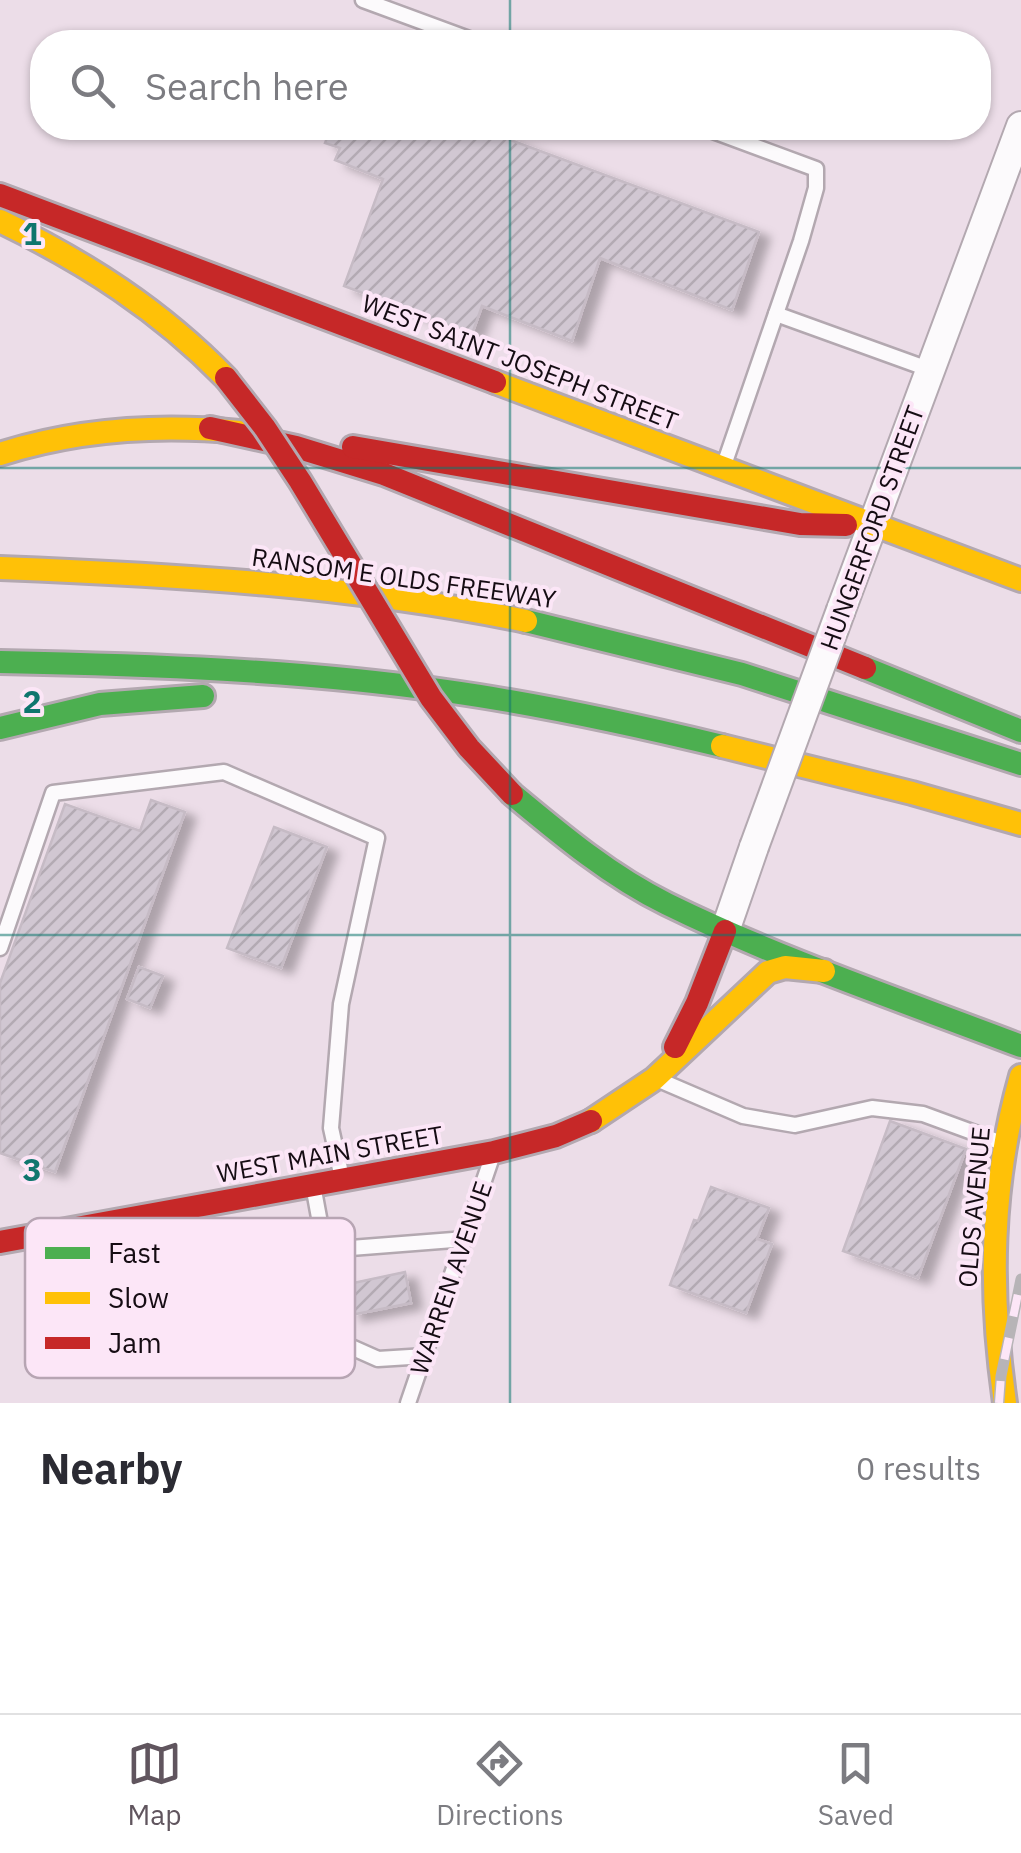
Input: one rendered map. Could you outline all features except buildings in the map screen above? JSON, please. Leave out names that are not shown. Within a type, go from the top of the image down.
[{"type":"main road","name":"WEST SAINT JOSEPH STREET","points":[[0,195],[1021,580]]},
{"type":"main road","name":"WEST MAIN STREET","points":[[2,224],[80,259],[134,295],[182,333],[226,378],[313,497],[412,670],[450,727],[485,770],[573,844],[636,886],[725,931],[1021,1046]]},
{"type":"main road","points":[[0,454],[105,432],[210,428],[396,454],[800,524],[874,525]]},
{"type":"main road","points":[[210,428],[296,447],[400,480],[1021,731]]},
{"type":"main road","name":"RANSOM E OLDS FREEWAY","points":[[0,568],[142,574],[294,587],[521,620],[635,645],[760,679],[1021,764]]},
{"type":"main road","points":[[0,662],[178,666],[444,691],[612,721],[918,793],[1021,824]]},
{"type":"main road","points":[[0,728],[54,711],[106,702],[223,697]]},
{"type":"main road","points":[[409,710],[706,743]]},
{"type":"main road","name":"WEST MAIN STREET","points":[[653,1078],[688,1023],[725,931]]},
{"type":"main road","name":"WEST MAIN STREET","points":[[130,1218],[494,1152],[576,1129],[624,1101],[653,1078],[768,972],[785,967],[824,972]]},
{"type":"main road","name":"OLDS AVENUE","points":[[1005,1403],[992,1280],[1004,1144],[1021,1076]]},
{"type":"main road","name":"WEST MAIN STREET","points":[[0,1242],[25,1237]]},
{"type":"street","name":"HUNGERFORD STREET","points":[[725,931],[1021,126]]},
{"type":"lane","points":[[364,0],[445,30]]},
{"type":"lane","points":[[723,469],[816,188],[816,169],[737,140]]},
{"type":"lane","points":[[776,314],[930,370]]},
{"type":"lane","points":[[0,948],[53,793],[224,772],[377,838],[341,1004],[331,1128],[342,1178]]},
{"type":"lane","points":[[653,1078],[742,1116],[795,1125],[872,1108],[923,1114],[1004,1144]]},
{"type":"lane","name":"WARREN AVENUE","points":[[408,1403],[494,1152]]},
{"type":"lane","points":[[313,1184],[319,1218]]},
{"type":"lane","points":[[355,1248],[466,1239]]},
{"type":"lane","points":[[355,1349],[378,1359],[426,1356]]},
{"type":"railway","points":[[999,1403],[1021,1279]]},
{"type":"traffic: fast","points":[[526,621],[742,674],[1021,764]]},
{"type":"traffic: fast","points":[[0,662],[224,670],[391,684],[550,708],[722,746]]},
{"type":"traffic: fast","points":[[865,668],[1021,731]]},
{"type":"traffic: fast","points":[[0,728],[100,704],[203,696]]},
{"type":"traffic: fast","points":[[512,794],[606,867],[667,904],[798,962],[1021,1046]]},
{"type":"traffic: slow","points":[[0,221],[120,289],[175,331],[226,378]]},
{"type":"traffic: slow","points":[[495,382],[1021,580]]},
{"type":"traffic: slow","points":[[0,454],[59,439],[118,431],[239,432]]},
{"type":"traffic: slow","points":[[0,568],[198,578],[330,590],[526,621]]},
{"type":"traffic: slow","points":[[722,746],[1021,824]]},
{"type":"traffic: slow","points":[[591,1121],[654,1079],[768,972],[785,967],[824,971]]},
{"type":"traffic: slow","points":[[1005,1403],[996,1320],[995,1238],[1003,1157],[1021,1076]]},
{"type":"traffic: jam","points":[[0,195],[495,382]]},
{"type":"traffic: jam","points":[[226,378],[300,481],[431,698],[469,748],[512,794]]},
{"type":"traffic: jam","points":[[210,428],[296,447],[384,474],[865,668]]},
{"type":"traffic: jam","points":[[353,447],[800,524],[846,525]]},
{"type":"traffic: jam","points":[[675,1047],[725,931]]},
{"type":"traffic: jam","points":[[132,1218],[494,1152],[556,1136],[591,1121]]},
{"type":"traffic: jam","points":[[0,1242],[25,1237]]}]
